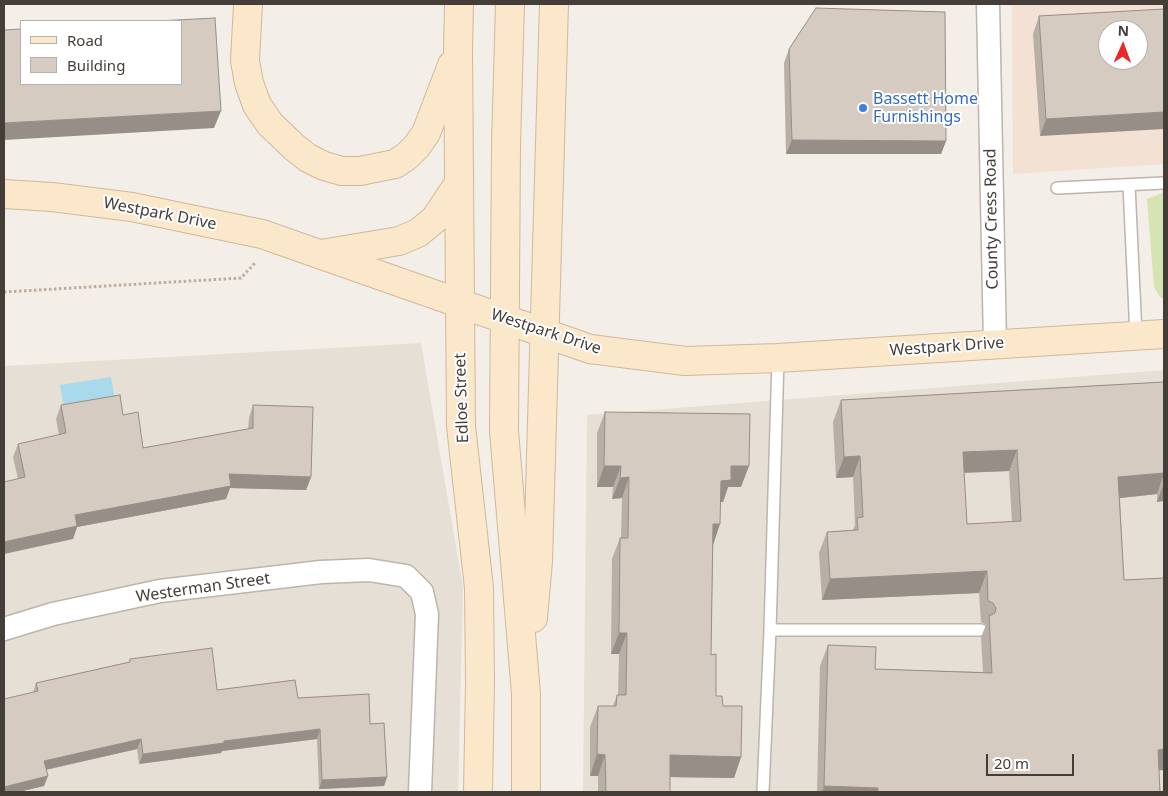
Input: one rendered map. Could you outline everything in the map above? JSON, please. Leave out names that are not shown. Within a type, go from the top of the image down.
[{"type":"main road","points":[[248,4],[245,61],[249,83],[257,105],[270,124],[308,158],[324,166],[342,171],[360,172],[395,164],[418,146],[426,133],[458,42]]},
{"type":"main road","name":"Edloe Street","points":[[459,4],[461,426],[479,588],[478,792]]},
{"type":"main road","points":[[510,4],[504,318],[504,431],[526,694],[526,792]]},
{"type":"main road","points":[[526,694],[538,562],[554,4]]},
{"type":"main road","points":[[318,254],[399,241],[418,233],[435,219],[459,183]]},
{"type":"main road","name":"Westpark Drive","points":[[4,194],[52,197],[132,207],[262,234],[590,349],[685,361],[778,358],[1164,334]]},
{"type":"street","name":"County Cress Road","points":[[988,4],[995,344]]},
{"type":"street","name":"Westerman Street","points":[[4,629],[54,614],[160,591],[321,572],[369,570],[406,576],[422,592],[426,614],[420,792]]},
{"type":"lane","points":[[1057,188],[1164,183]]},
{"type":"lane","points":[[1129,185],[1136,335]]},
{"type":"lane","points":[[763,792],[778,358]]},
{"type":"lane","points":[[770,630],[981,630]]},
{"type":"path","points":[[4,292],[241,278],[277,240]]},
{"type":"shaded area","points":[[1012,4],[1164,4],[1164,164],[1013,174]]},
{"type":"shaded area","points":[[421,343],[463,587],[458,792],[4,792],[4,366]]},
{"type":"shaded area","points":[[1164,370],[1164,792],[583,792],[587,415]]},
{"type":"green space","points":[[1164,192],[1164,299],[1160,297],[1154,287],[1147,199]]},
{"type":"water","points":[[111,377],[115,400],[64,409],[60,385]]},
{"type":"building","name":"Bassett Home Furnishings","points":[[816,8],[945,12],[946,141],[792,140],[789,49]]},
{"type":"building","points":[[1164,9],[1164,112],[1046,119],[1039,16]]},
{"type":"building","points":[[215,18],[221,111],[4,123],[4,30],[20,29],[20,85],[182,85],[182,20],[176,20]]},
{"type":"building","points":[[1164,382],[1164,473],[1118,477],[1124,580],[1164,578],[1164,749],[1158,750],[1160,792],[878,792],[878,788],[824,786],[828,645],[876,647],[875,669],[992,673],[989,616],[995,613],[996,608],[993,603],[988,601],[987,571],[830,579],[827,532],[858,530],[857,518],[863,517],[860,456],[844,457],[841,400]],"holes":[[[1017,450],[1021,521],[967,524],[963,452]]]},
{"type":"building","points":[[120,395],[123,415],[138,412],[143,448],[253,428],[253,405],[313,407],[311,477],[229,474],[231,486],[75,515],[77,526],[4,542],[4,482],[25,477],[18,444],[66,433],[61,405]]},
{"type":"building","points":[[605,412],[750,414],[749,466],[731,466],[731,480],[721,481],[720,524],[713,524],[711,655],[716,654],[716,696],[722,696],[723,706],[742,706],[741,757],[670,755],[670,792],[606,792],[605,755],[597,754],[598,706],[616,706],[617,695],[626,695],[627,633],[619,633],[620,538],[628,538],[629,477],[620,478],[621,466],[604,466]]},
{"type":"building","points":[[212,648],[217,690],[295,680],[298,698],[369,694],[370,724],[384,723],[387,777],[322,780],[320,729],[224,741],[224,743],[143,754],[141,739],[44,761],[48,776],[4,787],[4,699],[38,691],[36,683],[130,662],[130,659]]},
{"type":"place","name":"Bassett Home Furnishings","points":[[863,108]]}]
